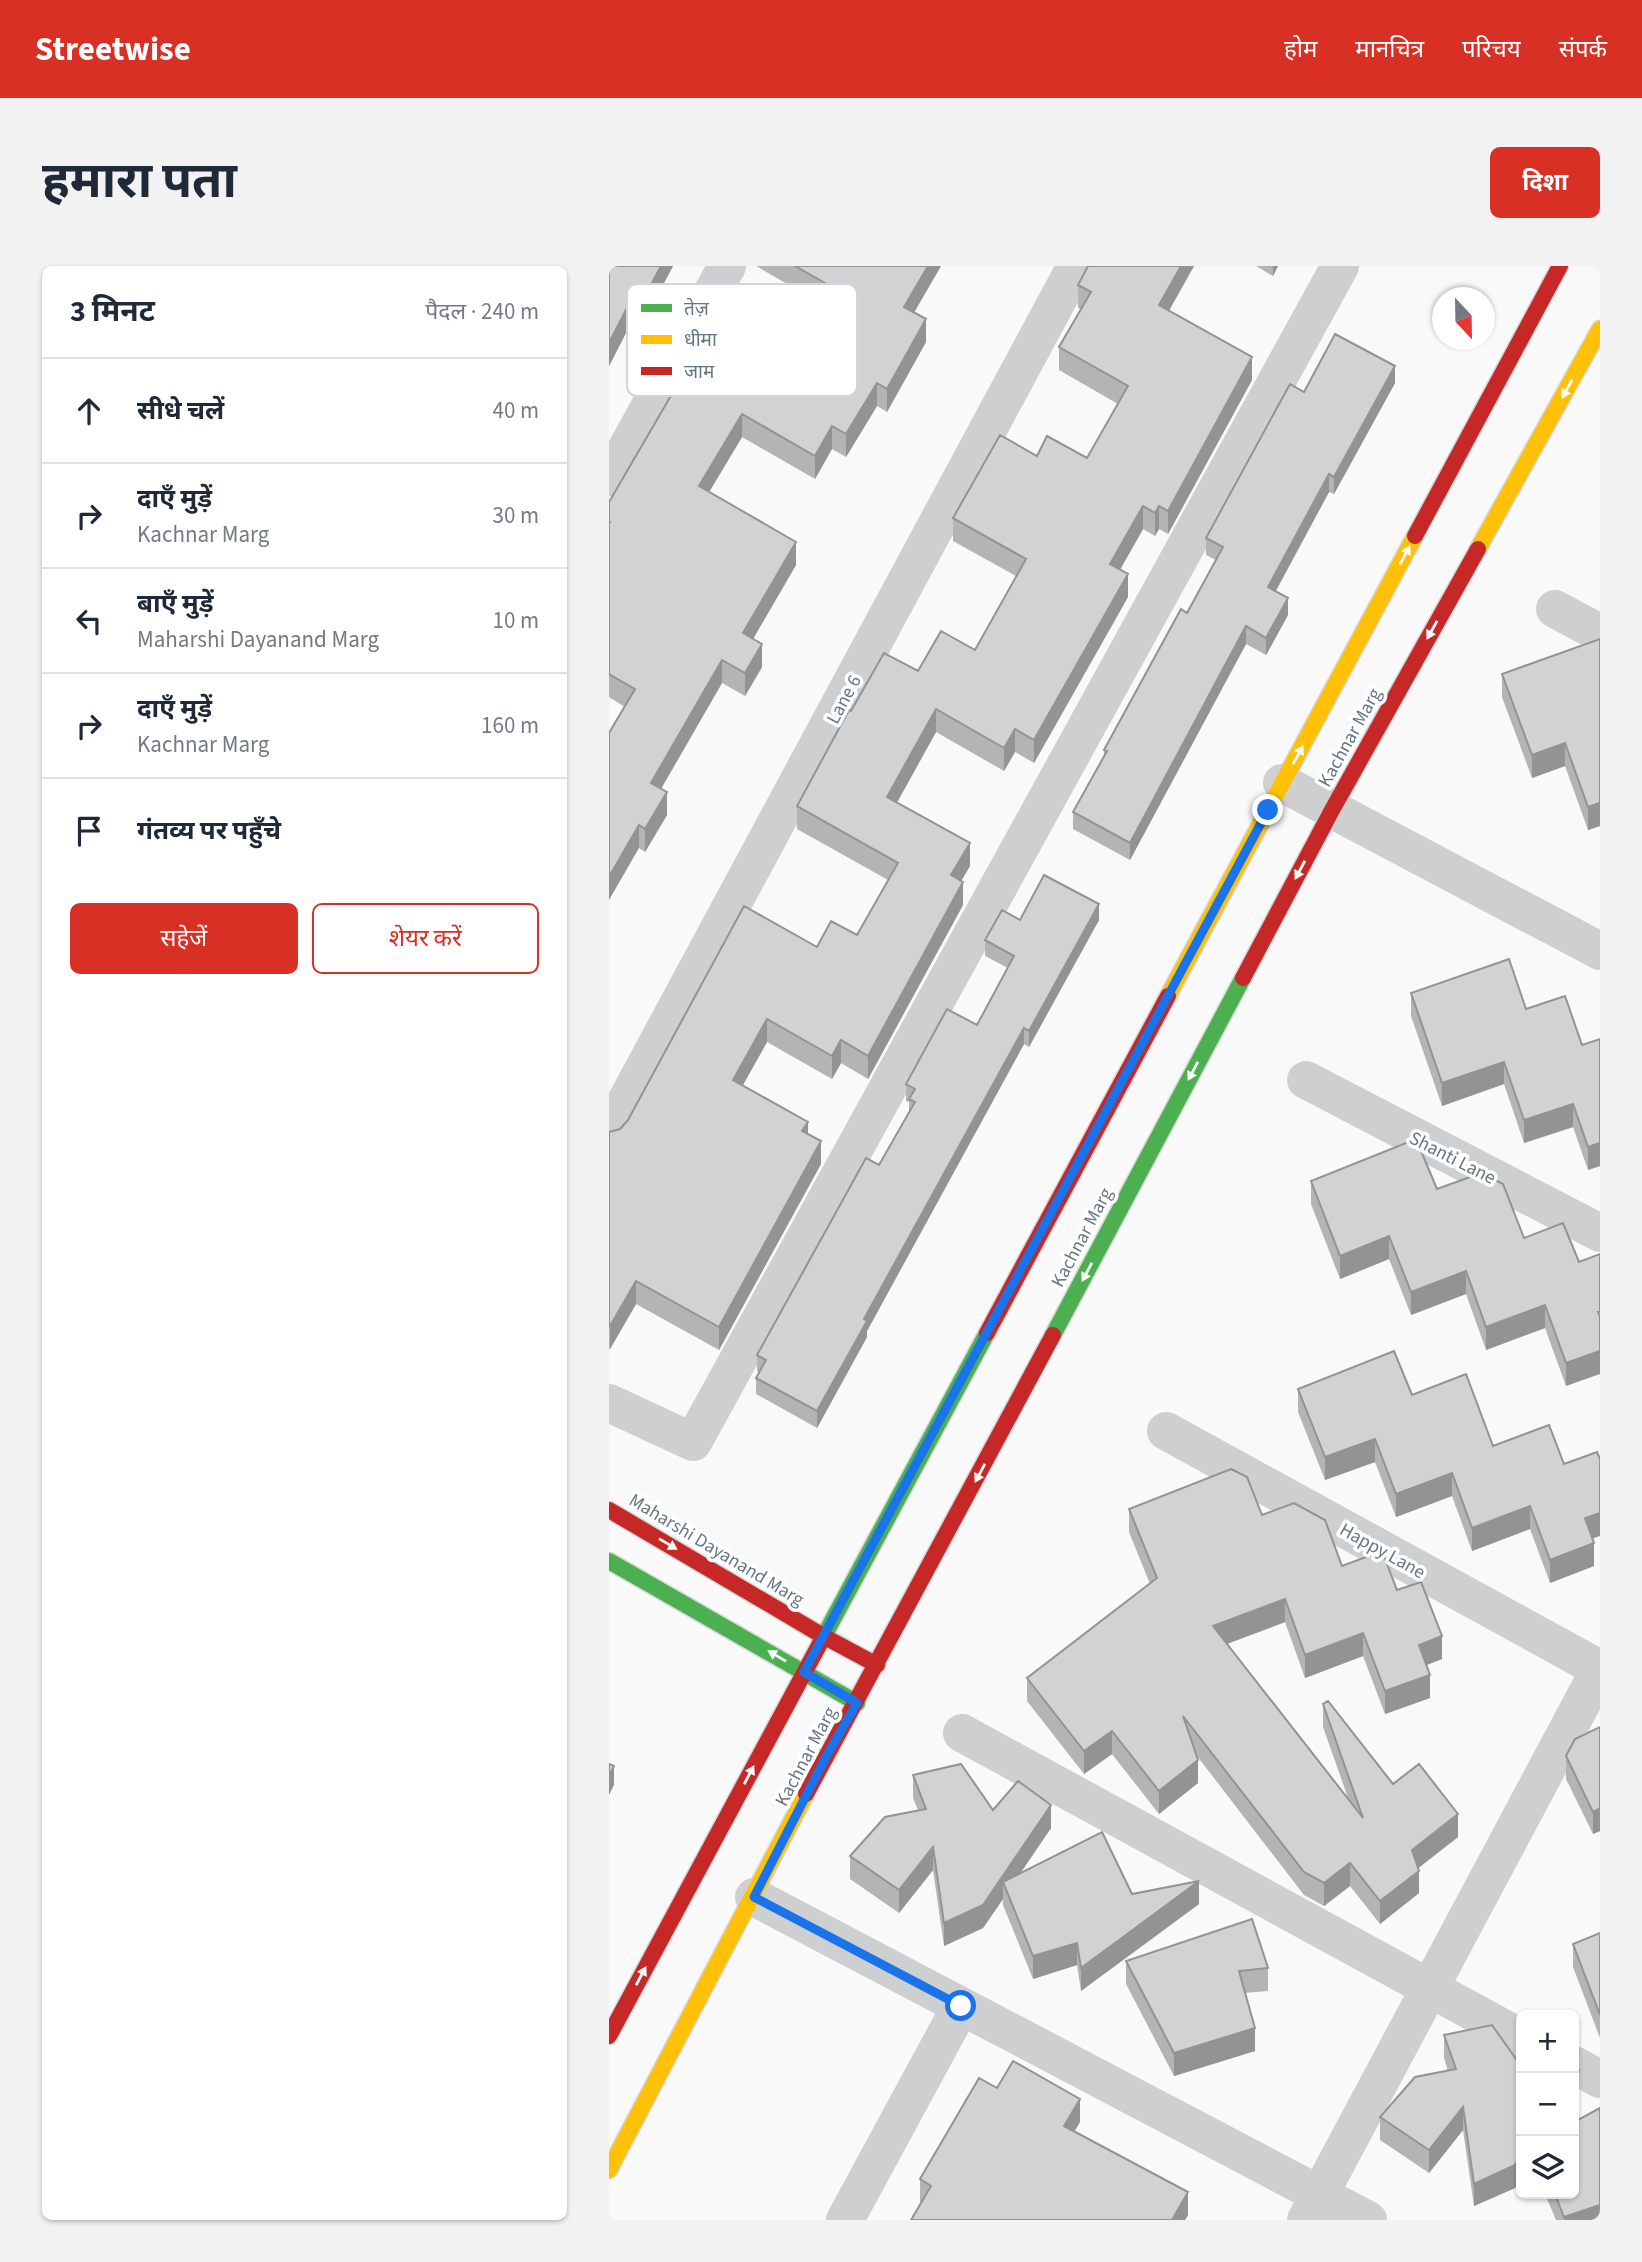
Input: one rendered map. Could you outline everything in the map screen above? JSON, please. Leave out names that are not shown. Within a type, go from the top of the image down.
[{"type":"street","points":[[717,284],[727,266]]},
{"type":"street","name":"Lane 6","points":[[609,1133],[1076,266]]},
{"type":"street","points":[[609,1403],[693,1442],[1340,266]]},
{"type":"street","name":"Kachnar Marg","points":[[609,2036],[1560,266]]},
{"type":"street","name":"Kachnar Marg","points":[[609,2170],[827,1755],[1332,810],[1600,329]]},
{"type":"street","points":[[611,477],[656,396]]},
{"type":"street","points":[[1555,609],[1600,633]]},
{"type":"street","points":[[1282,783],[1600,951]]},
{"type":"street","name":"Shanti Lane","points":[[1306,1080],[1600,1233]]},
{"type":"street","name":"Happy Lane","points":[[1166,1432],[1600,1669]]},
{"type":"street","name":"Maharshi Dayanand Marg","points":[[609,1510],[877,1665]]},
{"type":"street","points":[[609,1562],[857,1703]]},
{"type":"street","points":[[1313,2207],[1600,1669]]},
{"type":"street","points":[[962,1733],[1516,2035]]},
{"type":"street","points":[[754,1897],[961,2006],[1313,2207],[1367,2220]]},
{"type":"street","points":[[845,2220],[961,2006]]},
{"type":"street","points":[[1579,2069],[1600,2080]]},
{"type":"building","points":[[609,266],[661,266],[651,284],[627,284],[627,308],[609,343]]},
{"type":"building","points":[[795,266],[928,266],[904,307],[926,319],[887,389],[877,383],[846,434],[832,426],[815,456],[742,414],[699,486],[796,542],[743,633],[762,644],[745,673],[722,660],[651,783],[667,792],[645,829],[639,825],[609,877],[609,733],[635,689],[609,674],[609,502],[671,396],[857,396],[857,284],[825,283]]},
{"type":"building","points":[[1088,266],[1181,266],[1159,305],[1252,357],[1168,511],[1159,506],[1155,513],[1143,506],[1110,564],[1128,574],[1034,740],[1015,729],[1004,748],[936,709],[887,797],[970,843],[951,875],[963,882],[868,1056],[841,1040],[832,1056],[767,1019],[733,1080],[808,1122],[802,1131],[821,1141],[719,1327],[636,1281],[609,1326],[609,1132],[620,1129],[628,1120],[744,906],[817,947],[831,921],[857,935],[898,863],[797,806],[849,710],[851,711],[884,653],[918,671],[941,631],[975,650],[1026,559],[953,518],[1000,435],[1037,456],[1047,436],[1087,458],[1128,386],[1059,347],[1091,292],[1078,285]]},
{"type":"building","points":[[1335,334],[1395,366],[1334,477],[1329,474],[1268,587],[1288,598],[1266,638],[1246,626],[1130,843],[1073,812],[1181,609],[1187,613],[1223,547],[1206,538],[1290,384],[1304,392]]},
{"type":"building","points":[[1600,639],[1600,803],[1588,807],[1565,743],[1532,755],[1502,674]]},
{"type":"building","points":[[1044,875],[1099,904],[1029,1031],[1024,1028],[864,1319],[867,1321],[817,1411],[756,1378],[766,1360],[757,1355],[866,1158],[879,1165],[915,1102],[909,1099],[915,1089],[906,1084],[947,1009],[977,1025],[1014,956],[985,940],[1002,910],[1020,920]]},
{"type":"building","points":[[1509,959],[1526,1009],[1565,996],[1582,1045],[1600,1039],[1600,1143],[1588,1147],[1573,1104],[1524,1120],[1504,1062],[1442,1083],[1411,993]]},
{"type":"building","points":[[1416,1139],[1437,1189],[1481,1173],[1503,1184],[1524,1238],[1563,1223],[1579,1262],[1600,1254],[1600,1351],[1566,1363],[1545,1305],[1486,1327],[1466,1271],[1411,1292],[1389,1236],[1340,1256],[1311,1181]]},
{"type":"building","points":[[1394,1351],[1412,1395],[1466,1374],[1493,1446],[1549,1425],[1564,1464],[1597,1452],[1600,1459],[1600,1513],[1585,1518],[1594,1543],[1550,1560],[1530,1506],[1472,1528],[1452,1473],[1396,1494],[1375,1439],[1325,1457],[1298,1389]]},
{"type":"building","points":[[1231,1469],[1247,1477],[1262,1515],[1294,1503],[1325,1520],[1342,1566],[1382,1551],[1397,1590],[1421,1582],[1442,1636],[1419,1645],[1430,1675],[1385,1691],[1363,1633],[1305,1655],[1285,1599],[1213,1626],[1363,1818],[1323,1704],[1328,1701],[1393,1784],[1419,1764],[1458,1814],[1412,1850],[1419,1871],[1380,1901],[1350,1863],[1324,1883],[1304,1872],[1183,1716],[1198,1760],[1159,1791],[1112,1731],[1084,1751],[1027,1678],[1157,1578],[1129,1509]]},
{"type":"building","points":[[1600,1727],[1600,1808],[1593,1812],[1566,1756],[1575,1739]]},
{"type":"building","points":[[961,1764],[993,1810],[1018,1781],[1051,1805],[983,1905],[944,1923],[933,1847],[899,1890],[850,1856],[885,1817],[926,1809],[913,1775]]},
{"type":"building","points":[[1102,1832],[1132,1894],[1199,1881],[1081,1968],[1077,1943],[1033,1956],[1003,1882]]},
{"type":"building","points":[[1252,1919],[1268,1968],[1239,1971],[1255,2028],[1174,2053],[1126,1961]]},
{"type":"building","points":[[1600,1933],[1600,2015],[1573,1944]]},
{"type":"building","points":[[1492,2025],[1516,2059],[1516,2163],[1474,2184],[1463,2107],[1429,2150],[1380,2117],[1415,2077],[1456,2069],[1444,2035]]},
{"type":"building","points":[[1013,2061],[1080,2099],[1064,2126],[1188,2192],[1172,2220],[911,2220],[931,2186],[920,2179],[979,2078],[997,2088]]},
{"type":"building","points":[[1600,2108],[1600,2205],[1564,2217],[1557,2199],[1579,2199],[1579,2119]]},
{"type":"traffic: fast","points":[[1053,1335],[1243,978]]},
{"type":"traffic: fast","points":[[824,1636],[987,1333]]},
{"type":"traffic: fast","points":[[609,1561],[857,1703]]},
{"type":"traffic: slow","points":[[1478,549],[1600,329]]},
{"type":"traffic: slow","points":[[1168,996],[1415,536]]},
{"type":"traffic: slow","points":[[609,2170],[806,1794]]},
{"type":"traffic: jam","points":[[1415,536],[1560,266]]},
{"type":"traffic: jam","points":[[1243,978],[1332,810],[1478,549]]},
{"type":"traffic: jam","points":[[987,1333],[1168,996]]},
{"type":"traffic: jam","points":[[806,1794],[1053,1335]]},
{"type":"traffic: jam","points":[[609,1510],[877,1665]]},
{"type":"traffic: jam","points":[[609,2036],[824,1636]]},
{"type":"route","points":[[961,2006],[754,1897],[827,1755],[857,1703],[804,1672],[1268,810]]}]
